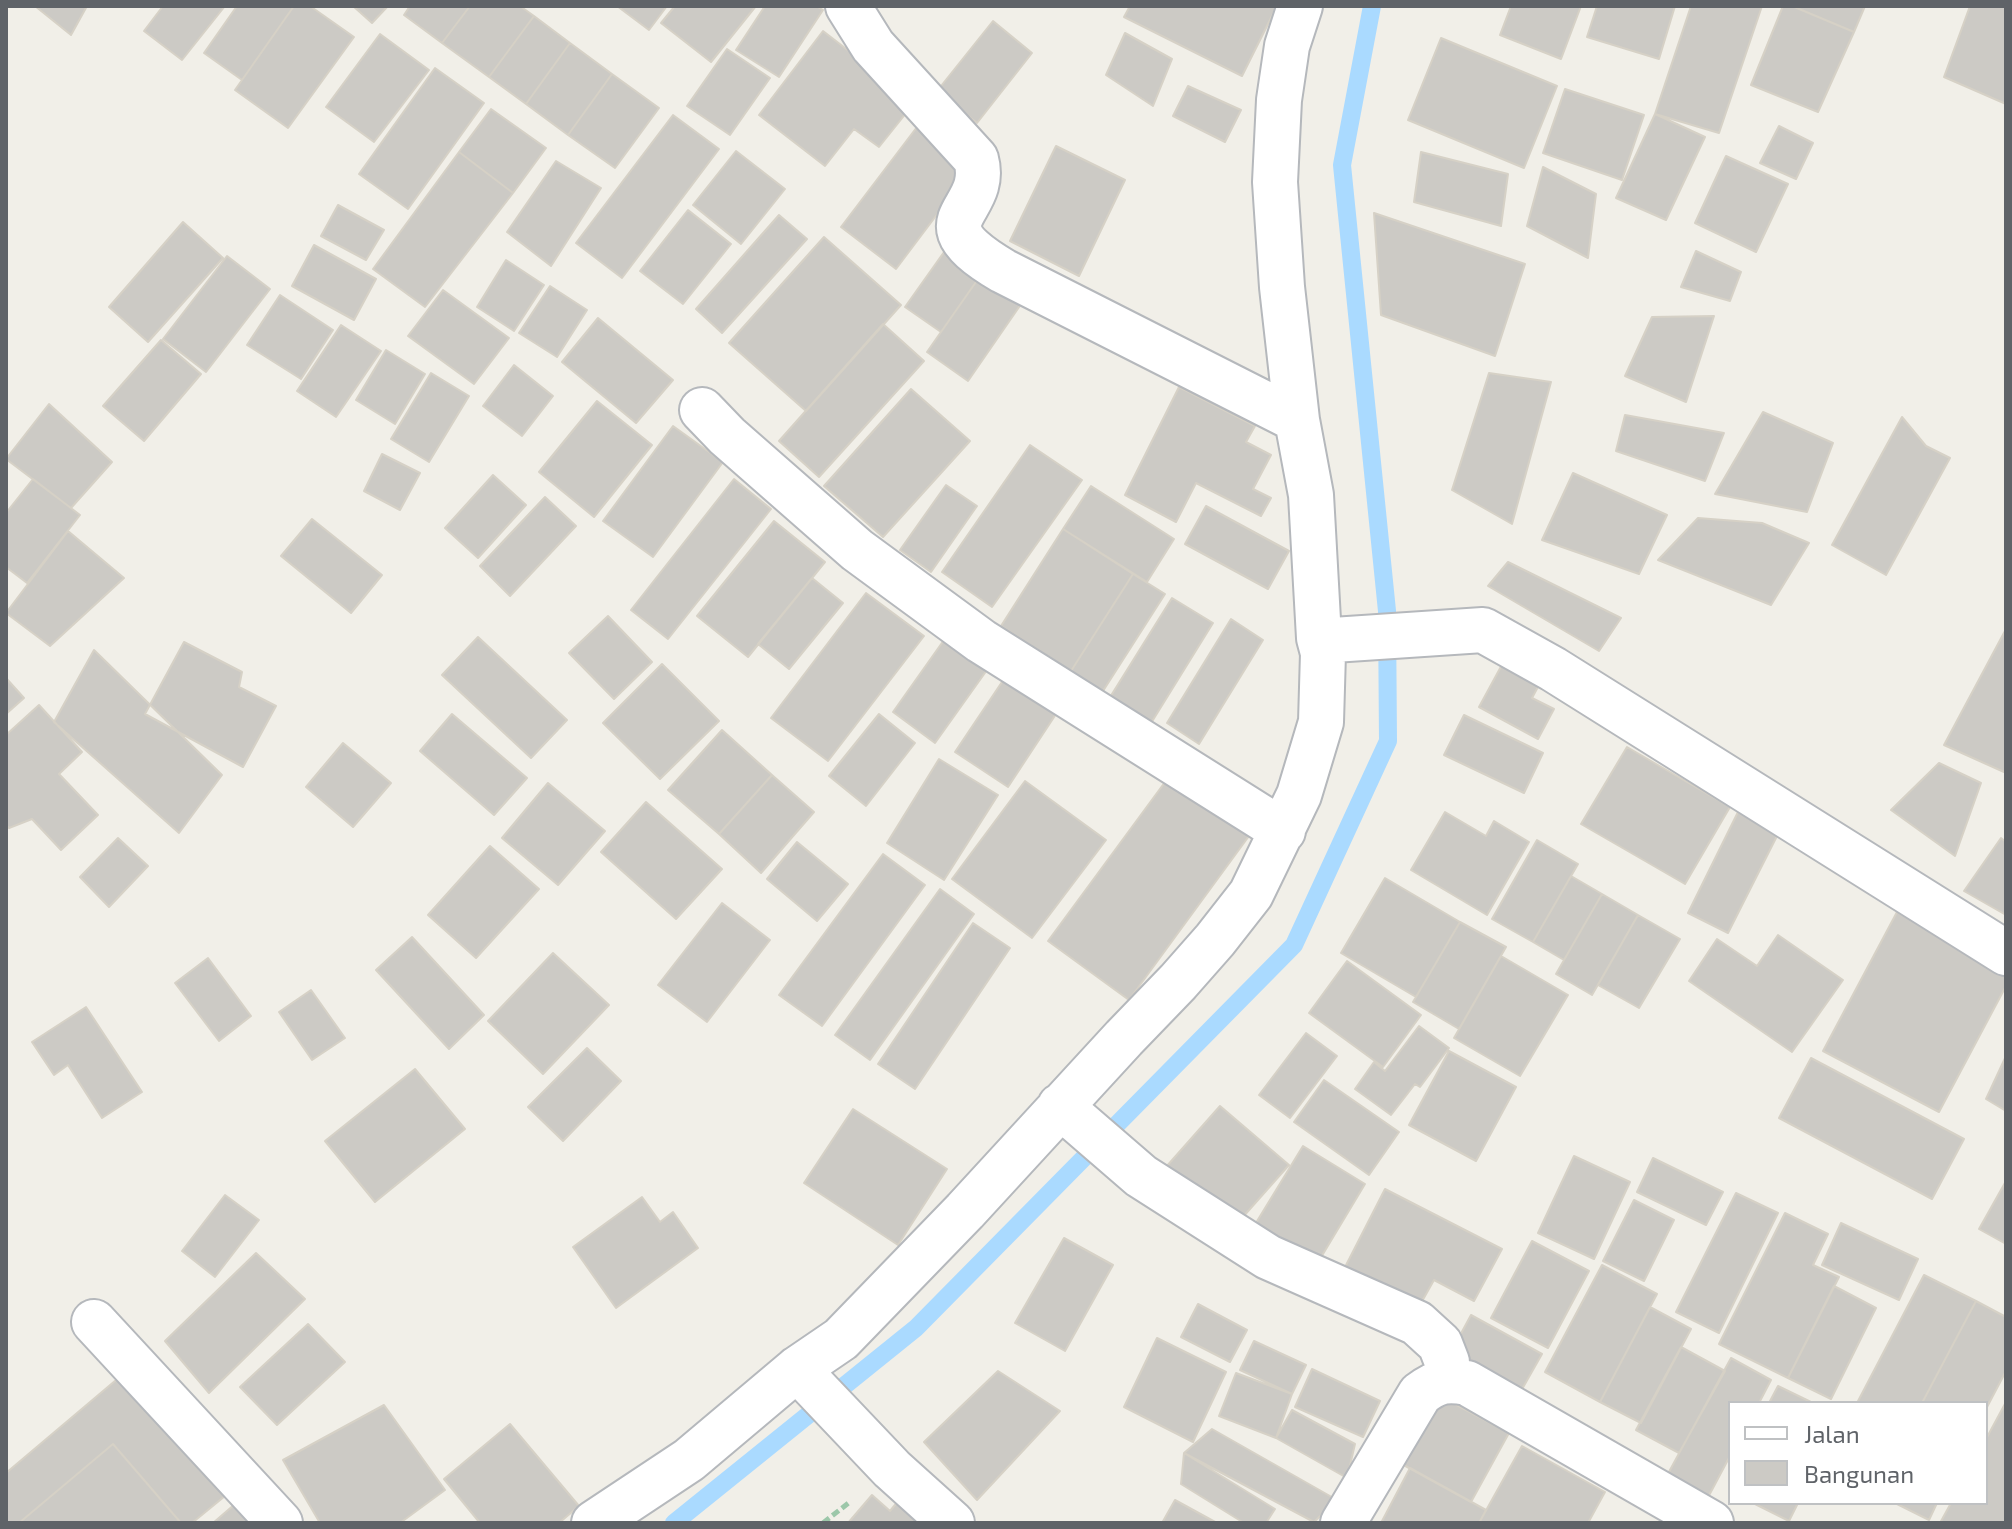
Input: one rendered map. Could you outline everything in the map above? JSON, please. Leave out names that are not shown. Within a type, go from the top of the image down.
[{"type":"street","points":[[848,6],[873,46],[976,159],[979,175],[958,228],[971,251],[1003,271],[1297,420]]},
{"type":"street","points":[[594,1523],[806,1379],[965,1211],[1072,1117],[1251,894],[1283,831],[1299,795],[1321,722],[1326,639],[1311,495],[1297,420],[1282,287],[1275,182],[1279,100],[1287,46],[1300,6]]},
{"type":"street","points":[[702,410],[727,436],[857,550],[981,641],[1283,831]]},
{"type":"street","points":[[1326,639],[1483,630],[1553,669],[2006,953]]},
{"type":"street","points":[[1072,1117],[1141,1176],[1268,1257],[1417,1323],[1440,1344],[1447,1362],[1447,1379]]},
{"type":"street","points":[[94,1322],[280,1523]]},
{"type":"street","points":[[806,1379],[892,1469],[952,1523]]},
{"type":"street","points":[[1343,1523],[1420,1394],[1447,1379],[1467,1383],[1711,1523]]},
{"type":"building","points":[[35,6],[87,6],[71,35]]},
{"type":"building","points":[[163,6],[225,6],[182,60],[144,31]]},
{"type":"building","points":[[237,6],[294,6],[242,80],[204,53]]},
{"type":"building","points":[[294,6],[310,6],[354,37],[288,128],[235,90]]},
{"type":"building","points":[[353,6],[388,6],[372,23]]},
{"type":"building","points":[[410,6],[470,6],[442,43],[404,15]]},
{"type":"building","points":[[470,6],[520,6],[534,16],[489,77],[442,43]]},
{"type":"building","points":[[617,6],[667,6],[649,30]]},
{"type":"building","points":[[675,6],[756,6],[711,62],[661,23]]},
{"type":"building","points":[[765,6],[816,6],[823,10],[779,77],[736,50]]},
{"type":"building","points":[[1130,6],[1277,6],[1242,76],[1124,17]]},
{"type":"building","points":[[1511,6],[1581,6],[1561,59],[1500,35]]},
{"type":"building","points":[[1597,6],[1675,6],[1659,59],[1587,37]]},
{"type":"building","points":[[1691,6],[1762,6],[1719,133],[1655,114]]},
{"type":"building","points":[[1783,6],[1792,6],[1854,32],[1818,112],[1751,85]]},
{"type":"building","points":[[1792,6],[1865,6],[1854,32]]},
{"type":"building","points":[[1970,6],[2006,6],[2006,104],[1944,77]]},
{"type":"building","points":[[534,16],[570,43],[526,104],[489,77]]},
{"type":"building","points":[[993,21],[1032,53],[977,123],[937,91]]},
{"type":"building","points":[[823,31],[915,102],[879,147],[854,129],[825,166],[759,115]]},
{"type":"building","points":[[1125,33],[1172,59],[1153,106],[1106,75]]},
{"type":"building","points":[[380,34],[429,70],[374,142],[326,107]]},
{"type":"building","points":[[1441,38],[1557,86],[1524,168],[1408,120]]},
{"type":"building","points":[[570,43],[612,74],[568,135],[526,104]]},
{"type":"building","points":[[727,49],[770,78],[730,135],[687,106]]},
{"type":"building","points":[[435,68],[484,103],[408,209],[359,174]]},
{"type":"building","points":[[612,74],[659,108],[615,168],[568,135]]},
{"type":"building","points":[[1188,86],[1241,110],[1225,142],[1173,116]]},
{"type":"building","points":[[1565,89],[1644,115],[1622,180],[1543,153]]},
{"type":"building","points":[[491,109],[546,148],[513,193],[459,152]]},
{"type":"building","points":[[1655,114],[1705,137],[1666,220],[1616,198]]},
{"type":"building","points":[[673,115],[719,149],[622,278],[576,243]]},
{"type":"building","points":[[1779,126],[1813,143],[1796,179],[1760,163]]},
{"type":"building","points":[[917,127],[972,168],[896,269],[841,227]]},
{"type":"building","points":[[1056,146],[1125,180],[1079,276],[1010,241]]},
{"type":"building","points":[[736,151],[785,189],[741,244],[693,205]]},
{"type":"building","points":[[459,152],[513,193],[425,307],[373,269]]},
{"type":"building","points":[[1421,152],[1508,174],[1501,226],[1414,202]]},
{"type":"building","points":[[1726,156],[1788,184],[1756,252],[1695,223]]},
{"type":"building","points":[[556,161],[601,188],[551,266],[507,232]]},
{"type":"building","points":[[1543,167],[1596,194],[1588,258],[1527,226]]},
{"type":"building","points":[[338,205],[384,230],[366,260],[321,236]]},
{"type":"building","points":[[688,210],[731,244],[683,304],[640,271]]},
{"type":"building","points":[[1374,213],[1525,264],[1495,356],[1381,315]]},
{"type":"building","points":[[779,215],[807,239],[722,333],[696,309]]},
{"type":"building","points":[[183,222],[223,258],[148,342],[109,307]]},
{"type":"building","points":[[824,237],[901,305],[806,411],[729,343]]},
{"type":"building","points":[[314,245],[376,279],[354,320],[292,286]]},
{"type":"building","points":[[949,245],[985,269],[941,332],[905,307]]},
{"type":"building","points":[[1696,251],[1741,272],[1730,301],[1681,287]]},
{"type":"building","points":[[227,256],[270,289],[206,372],[163,339]]},
{"type":"building","points":[[506,260],[544,285],[514,331],[477,307]]},
{"type":"building","points":[[985,269],[1026,297],[968,381],[927,352]]},
{"type":"building","points":[[550,286],[587,310],[557,357],[519,333]]},
{"type":"building","points":[[443,290],[509,338],[474,384],[408,336]]},
{"type":"building","points":[[280,295],[333,330],[301,379],[247,345]]},
{"type":"building","points":[[1714,316],[1686,402],[1625,376],[1652,317]]},
{"type":"building","points":[[598,318],[673,380],[636,423],[562,362]]},
{"type":"building","points":[[883,324],[924,361],[819,477],[779,441]]},
{"type":"building","points":[[341,325],[381,351],[336,417],[297,391]]},
{"type":"building","points":[[161,340],[201,374],[144,441],[103,406]]},
{"type":"building","points":[[386,350],[425,374],[395,424],[356,400]]},
{"type":"building","points":[[514,365],[553,396],[522,436],[483,406]]},
{"type":"building","points":[[431,373],[469,396],[429,462],[391,439]]},
{"type":"building","points":[[1489,373],[1551,382],[1512,524],[1452,490]]},
{"type":"building","points":[[1179,387],[1255,426],[1246,442],[1271,455],[1253,489],[1271,498],[1261,516],[1196,483],[1176,522],[1125,495]]},
{"type":"building","points":[[911,389],[970,441],[883,537],[824,486]]},
{"type":"building","points":[[597,401],[652,445],[594,517],[539,472]]},
{"type":"building","points":[[49,404],[112,462],[71,508],[6,459]]},
{"type":"building","points":[[1763,412],[1833,443],[1807,512],[1715,494]]},
{"type":"building","points":[[1625,415],[1724,433],[1705,481],[1616,451]]},
{"type":"building","points":[[1902,417],[1926,446],[1950,458],[1886,575],[1832,545]]},
{"type":"building","points":[[673,426],[723,462],[653,557],[603,521]]},
{"type":"building","points":[[1030,445],[1082,480],[992,607],[942,572]]},
{"type":"building","points":[[382,454],[420,473],[400,510],[364,491]]},
{"type":"building","points":[[1573,473],[1667,515],[1639,574],[1542,540]]},
{"type":"building","points":[[493,475],[526,505],[478,558],[445,528]]},
{"type":"building","points":[[33,479],[80,515],[27,583],[6,567],[6,513]]},
{"type":"building","points":[[734,479],[771,509],[668,639],[631,610]]},
{"type":"building","points":[[946,485],[977,506],[931,572],[900,550]]},
{"type":"building","points":[[1091,486],[1174,539],[1147,582],[1063,529]]},
{"type":"building","points":[[545,497],[576,526],[510,596],[480,566]]},
{"type":"building","points":[[1206,506],[1289,551],[1268,589],[1185,544]]},
{"type":"building","points":[[1698,518],[1762,523],[1809,543],[1771,605],[1658,560]]},
{"type":"building","points":[[312,519],[382,575],[351,613],[281,556]]},
{"type":"building","points":[[774,521],[825,562],[748,657],[697,616]]},
{"type":"building","points":[[1063,529],[1133,574],[1071,671],[1001,626]]},
{"type":"building","points":[[68,531],[124,578],[50,646],[6,613]]},
{"type":"building","points":[[1508,562],[1621,618],[1599,651],[1488,586]]},
{"type":"building","points":[[1133,574],[1165,594],[1103,691],[1071,671]]},
{"type":"building","points":[[812,578],[843,603],[789,669],[758,644]]},
{"type":"building","points":[[866,593],[924,636],[828,761],[771,718]]},
{"type":"building","points":[[1172,598],[1213,623],[1148,728],[1107,702]]},
{"type":"building","points":[[608,616],[652,662],[614,699],[569,653]]},
{"type":"building","points":[[1231,619],[1263,640],[1199,744],[1167,723]]},
{"type":"building","points":[[2006,629],[2006,767],[2004,772],[1944,745]]},
{"type":"building","points":[[478,637],[567,720],[531,758],[442,675]]},
{"type":"building","points":[[944,640],[987,670],[935,743],[893,712]]},
{"type":"building","points":[[184,642],[242,672],[239,687],[276,706],[243,767],[145,714]]},
{"type":"building","points":[[94,650],[222,775],[179,833],[54,722]]},
{"type":"building","points":[[1510,650],[1547,670],[1532,698],[1554,709],[1538,739],[1479,707]]},
{"type":"building","points":[[662,664],[719,721],[660,779],[603,723]]},
{"type":"building","points":[[1008,673],[1060,708],[1008,787],[955,752]]},
{"type":"building","points":[[6,678],[24,698],[6,714]]},
{"type":"building","points":[[39,705],[82,752],[59,774],[98,815],[61,850],[32,819],[9,828],[6,825],[6,735]]},
{"type":"building","points":[[452,714],[527,778],[494,815],[420,751]]},
{"type":"building","points":[[879,714],[915,743],[866,806],[829,776]]},
{"type":"building","points":[[1464,715],[1543,753],[1524,793],[1444,755]]},
{"type":"building","points":[[722,730],[772,775],[719,834],[668,790]]},
{"type":"building","points":[[343,743],[391,783],[353,827],[306,787]]},
{"type":"building","points":[[1627,747],[1730,807],[1685,884],[1581,824]]},
{"type":"building","points":[[939,759],[998,795],[944,880],[887,843]]},
{"type":"building","points":[[1939,763],[1981,783],[1955,856],[1891,810]]},
{"type":"building","points":[[772,775],[814,812],[761,873],[719,834]]},
{"type":"building","points":[[1168,778],[1249,836],[1129,1000],[1048,941]]},
{"type":"building","points":[[1025,781],[1106,840],[1032,938],[952,879]]},
{"type":"building","points":[[548,783],[605,831],[558,885],[502,838]]},
{"type":"building","points":[[646,802],[722,869],[676,919],[601,852]]},
{"type":"building","points":[[1445,812],[1486,836],[1494,821],[1529,842],[1487,915],[1411,870]]},
{"type":"building","points":[[1738,812],[1778,834],[1728,933],[1688,913]]},
{"type":"building","points":[[118,838],[148,866],[109,907],[80,877]]},
{"type":"building","points":[[2001,838],[2006,842],[2006,915],[1964,891]]},
{"type":"building","points":[[1537,840],[1578,864],[1533,942],[1492,919]]},
{"type":"building","points":[[797,842],[848,884],[817,921],[767,879]]},
{"type":"building","points":[[490,846],[539,889],[476,958],[428,915]]},
{"type":"building","points":[[883,854],[925,885],[822,1026],[779,995]]},
{"type":"building","points":[[1571,876],[1602,894],[1564,960],[1533,942]]},
{"type":"building","points":[[1385,878],[1460,922],[1416,997],[1341,953]]},
{"type":"building","points":[[940,889],[974,914],[870,1060],[835,1035]]},
{"type":"building","points":[[1602,894],[1638,915],[1592,995],[1556,974]]},
{"type":"building","points":[[722,903],[770,940],[707,1022],[658,985]]},
{"type":"building","points":[[1897,912],[2006,970],[2006,986],[1939,1112],[1823,1051]]},
{"type":"building","points":[[1638,915],[1680,939],[1639,1008],[1598,985]]},
{"type":"building","points":[[1460,922],[1506,947],[1459,1029],[1413,1002]]},
{"type":"building","points":[[973,923],[1010,948],[915,1089],[878,1064]]},
{"type":"building","points":[[1778,935],[1843,980],[1792,1052],[1689,981],[1717,939],[1757,966]]},
{"type":"building","points":[[412,937],[484,1015],[449,1049],[376,970]]},
{"type":"building","points":[[553,953],[609,1005],[543,1074],[488,1021]]},
{"type":"building","points":[[1501,956],[1568,995],[1520,1076],[1454,1038]]},
{"type":"building","points":[[208,958],[251,1016],[219,1041],[175,983]]},
{"type":"building","points":[[1347,961],[1421,1015],[1383,1067],[1309,1013]]},
{"type":"building","points":[[311,990],[345,1038],[312,1060],[279,1012]]},
{"type":"building","points":[[86,1007],[142,1092],[102,1118],[68,1065],[54,1075],[32,1042]]},
{"type":"building","points":[[1419,1026],[1449,1048],[1420,1087],[1415,1084],[1391,1115],[1355,1089],[1374,1062],[1385,1071]]},
{"type":"building","points":[[1306,1033],[1337,1056],[1290,1118],[1259,1095]]},
{"type":"building","points":[[587,1048],[621,1081],[563,1141],[528,1107]]},
{"type":"building","points":[[1449,1051],[1516,1087],[1476,1161],[1409,1125]]},
{"type":"building","points":[[2006,1056],[2006,1111],[1986,1099]]},
{"type":"building","points":[[1811,1058],[1964,1139],[1932,1199],[1779,1118]]},
{"type":"building","points":[[415,1069],[465,1129],[375,1202],[325,1141]]},
{"type":"building","points":[[1324,1080],[1399,1132],[1369,1175],[1294,1122]]},
{"type":"building","points":[[1220,1106],[1289,1165],[1234,1227],[1166,1167]]},
{"type":"building","points":[[853,1109],[947,1169],[898,1245],[804,1183]]},
{"type":"building","points":[[1303,1146],[1365,1184],[1314,1269],[1251,1231]]},
{"type":"building","points":[[1574,1156],[1630,1182],[1594,1259],[1538,1233]]},
{"type":"building","points":[[1653,1158],[1723,1192],[1706,1225],[1637,1192]]},
{"type":"building","points":[[2006,1181],[2006,1244],[1979,1229]]},
{"type":"building","points":[[1385,1189],[1502,1249],[1474,1301],[1434,1280],[1416,1312],[1342,1273]]},
{"type":"building","points":[[1736,1193],[1778,1213],[1719,1333],[1676,1312]]},
{"type":"building","points":[[225,1195],[259,1220],[215,1277],[182,1251]]},
{"type":"building","points":[[642,1197],[660,1222],[673,1212],[698,1248],[616,1308],[573,1247]]},
{"type":"building","points":[[1634,1200],[1674,1220],[1644,1281],[1603,1261]]},
{"type":"building","points":[[1785,1213],[1828,1234],[1813,1265],[1839,1277],[1788,1378],[1719,1344]]},
{"type":"building","points":[[1841,1223],[1918,1259],[1899,1300],[1822,1265]]},
{"type":"building","points":[[1064,1238],[1113,1265],[1065,1351],[1015,1323]]},
{"type":"building","points":[[1532,1241],[1589,1271],[1548,1348],[1491,1318]]},
{"type":"building","points":[[256,1253],[305,1299],[209,1393],[165,1341]]},
{"type":"building","points":[[1602,1265],[1657,1294],[1600,1402],[1545,1372]]},
{"type":"building","points":[[1924,1275],[1976,1301],[1923,1401],[1858,1401]]},
{"type":"building","points":[[1834,1286],[1876,1308],[1831,1399],[1788,1378]]},
{"type":"building","points":[[1976,1301],[2006,1317],[2006,1371],[1988,1405],[1988,1401],[1923,1401]]},
{"type":"building","points":[[1198,1304],[1247,1330],[1230,1362],[1181,1337]]},
{"type":"building","points":[[1650,1307],[1691,1329],[1641,1423],[1600,1402]]},
{"type":"building","points":[[1471,1315],[1542,1354],[1521,1391],[1451,1352]]},
{"type":"building","points":[[308,1324],[345,1362],[277,1425],[240,1387]]},
{"type":"building","points":[[1157,1338],[1226,1372],[1193,1442],[1124,1407]]},
{"type":"building","points":[[1254,1341],[1306,1365],[1292,1394],[1240,1370]]},
{"type":"building","points":[[1681,1347],[1725,1371],[1679,1453],[1636,1430]]},
{"type":"building","points":[[1731,1358],[1771,1380],[1760,1401],[1728,1401],[1728,1460],[1705,1503],[1664,1481]]},
{"type":"building","points":[[1312,1369],[1380,1401],[1363,1437],[1295,1407]]},
{"type":"building","points":[[998,1371],[1060,1411],[977,1500],[924,1442]]},
{"type":"building","points":[[1236,1373],[1292,1394],[1276,1438],[1219,1416]]},
{"type":"building","points":[[122,1375],[225,1496],[192,1523],[181,1523],[113,1444],[19,1523],[6,1523],[6,1473]]},
{"type":"building","points":[[1778,1386],[1809,1401],[1770,1401]]},
{"type":"building","points":[[1438,1395],[1509,1433],[1471,1502],[1400,1463]]},
{"type":"building","points":[[2006,1402],[2006,1523],[1940,1523],[1950,1505],[1988,1505],[1988,1435]]},
{"type":"building","points":[[384,1405],[445,1490],[400,1523],[320,1523],[283,1460]]},
{"type":"building","points":[[1292,1410],[1355,1444],[1347,1478],[1276,1438]]},
{"type":"building","points":[[510,1424],[579,1506],[559,1523],[480,1523],[444,1479]]},
{"type":"building","points":[[1212,1429],[1337,1500],[1314,1522],[1184,1453]]},
{"type":"building","points":[[113,1444],[181,1523],[19,1523]]},
{"type":"building","points":[[1522,1446],[1605,1492],[1588,1523],[1479,1523]]},
{"type":"building","points":[[1184,1453],[1275,1509],[1266,1523],[1244,1523],[1181,1484]]},
{"type":"building","points":[[1410,1468],[1486,1510],[1479,1523],[1381,1523]]},
{"type":"building","points":[[872,1495],[890,1511],[899,1500],[926,1523],[848,1523]]},
{"type":"building","points":[[1175,1500],[1217,1523],[1162,1523]]},
{"type":"building","points":[[235,1504],[251,1523],[213,1523]]},
{"type":"building","points":[[1757,1505],[1797,1505],[1789,1521]]},
{"type":"building","points":[[1899,1505],[1936,1505],[1929,1520]]},
{"type":"waterway","points":[[674,1523],[916,1328],[1294,945],[1388,741],[1387,611],[1342,165],[1372,6]]}]
